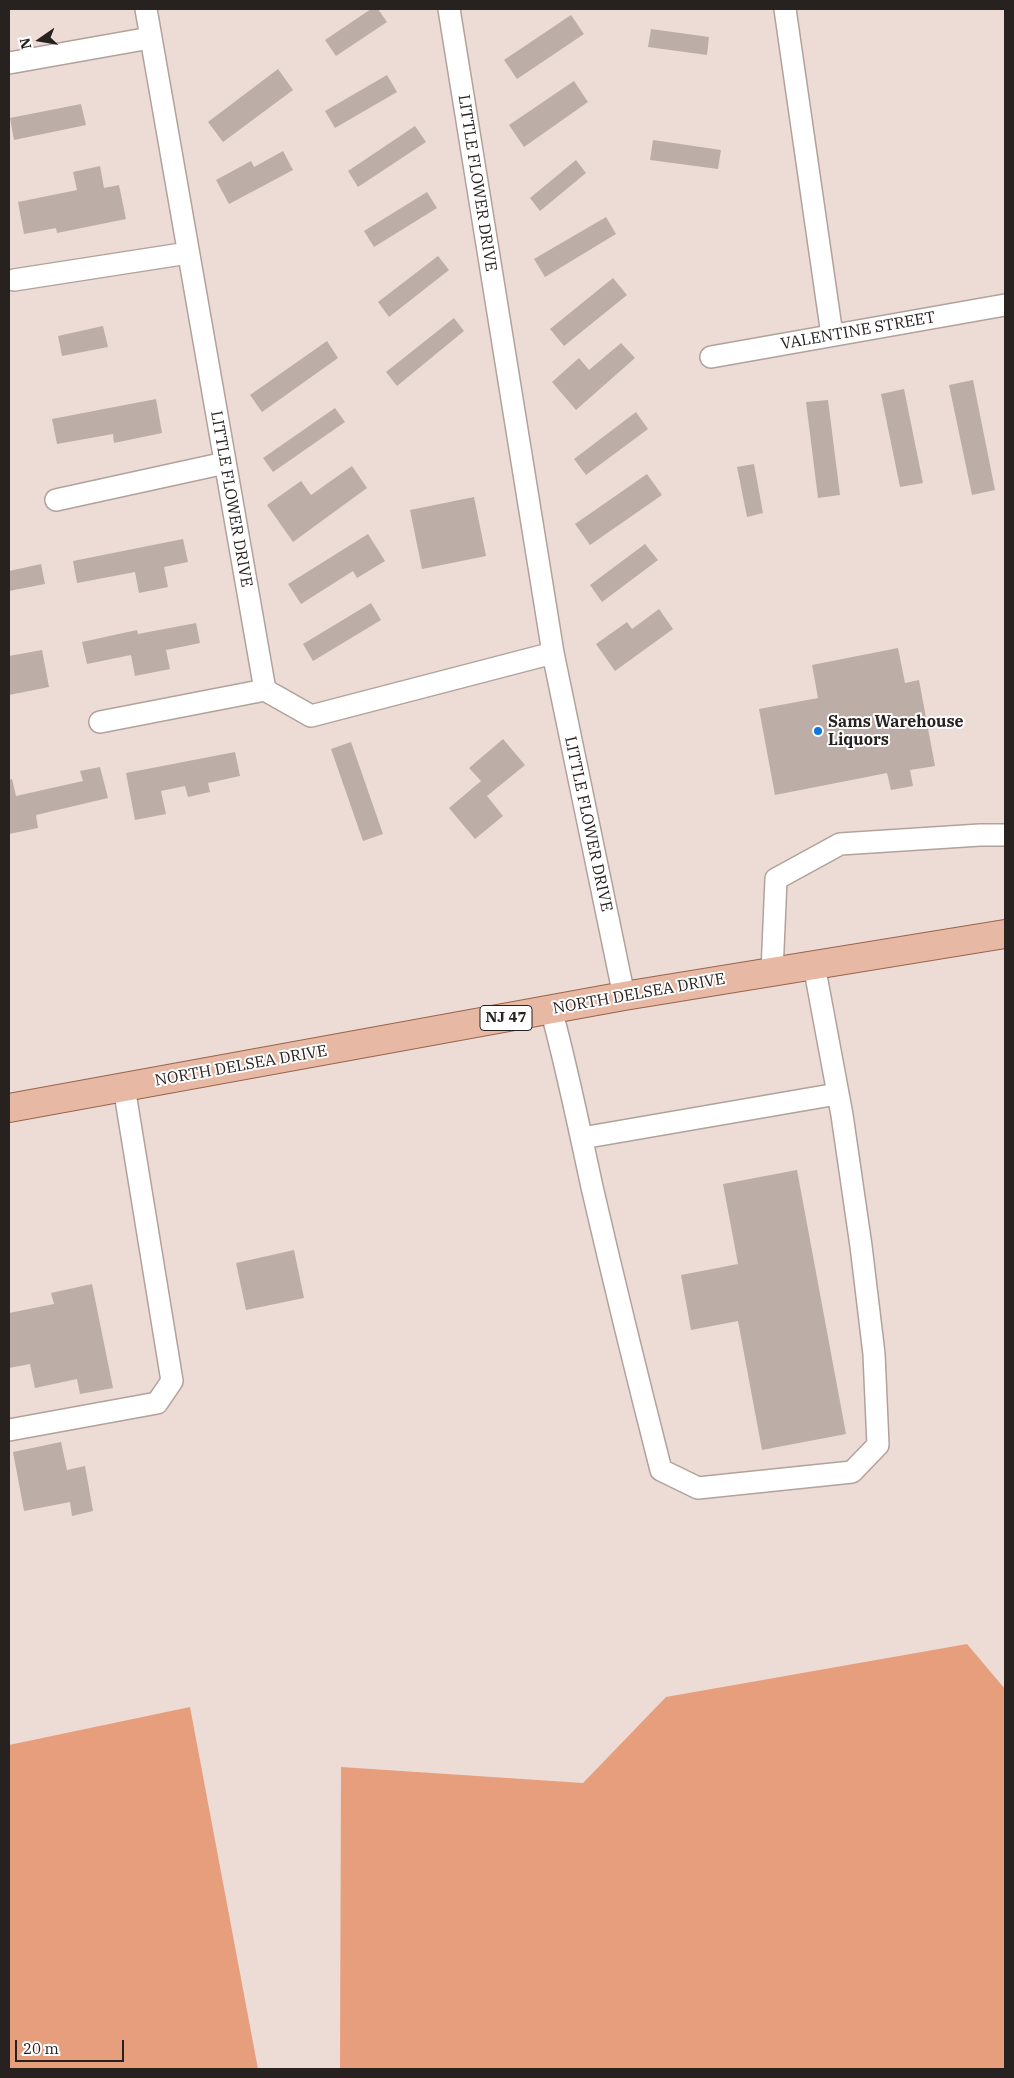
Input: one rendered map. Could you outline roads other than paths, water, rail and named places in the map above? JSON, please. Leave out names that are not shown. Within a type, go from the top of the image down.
[{"type":"main road","name":"NORTH DELSEA DRIVE","points":[[9,1108],[624,996],[1005,934]]},
{"type":"lane","name":"LITTLE FLOWER DRIVE","points":[[146,9],[265,690]]},
{"type":"lane","name":"LITTLE FLOWER DRIVE","points":[[448,9],[553,653],[624,996]]},
{"type":"lane","points":[[785,9],[832,336]]},
{"type":"lane","points":[[9,63],[150,38]]},
{"type":"lane","points":[[14,280],[188,253]]},
{"type":"lane","name":"VALENTINE STREET","points":[[711,357],[1005,305]]},
{"type":"lane","points":[[56,500],[225,463]]},
{"type":"lane","points":[[100,722],[265,690],[310,716],[553,653]]},
{"type":"lane","points":[[772,972],[776,878],[840,844],[1005,835]]},
{"type":"lane","points":[[551,1010],[570,1079],[629,1345],[661,1470],[698,1488],[852,1472],[878,1445],[872,1344],[858,1228],[838,1094],[814,965]]},
{"type":"lane","points":[[9,1430],[157,1403],[172,1381],[124,1087]]},
{"type":"lane","points":[[582,1138],[838,1094]]},
{"type":"place","name":"Sams Warehouse Liquors","points":[[818,731]]}]
